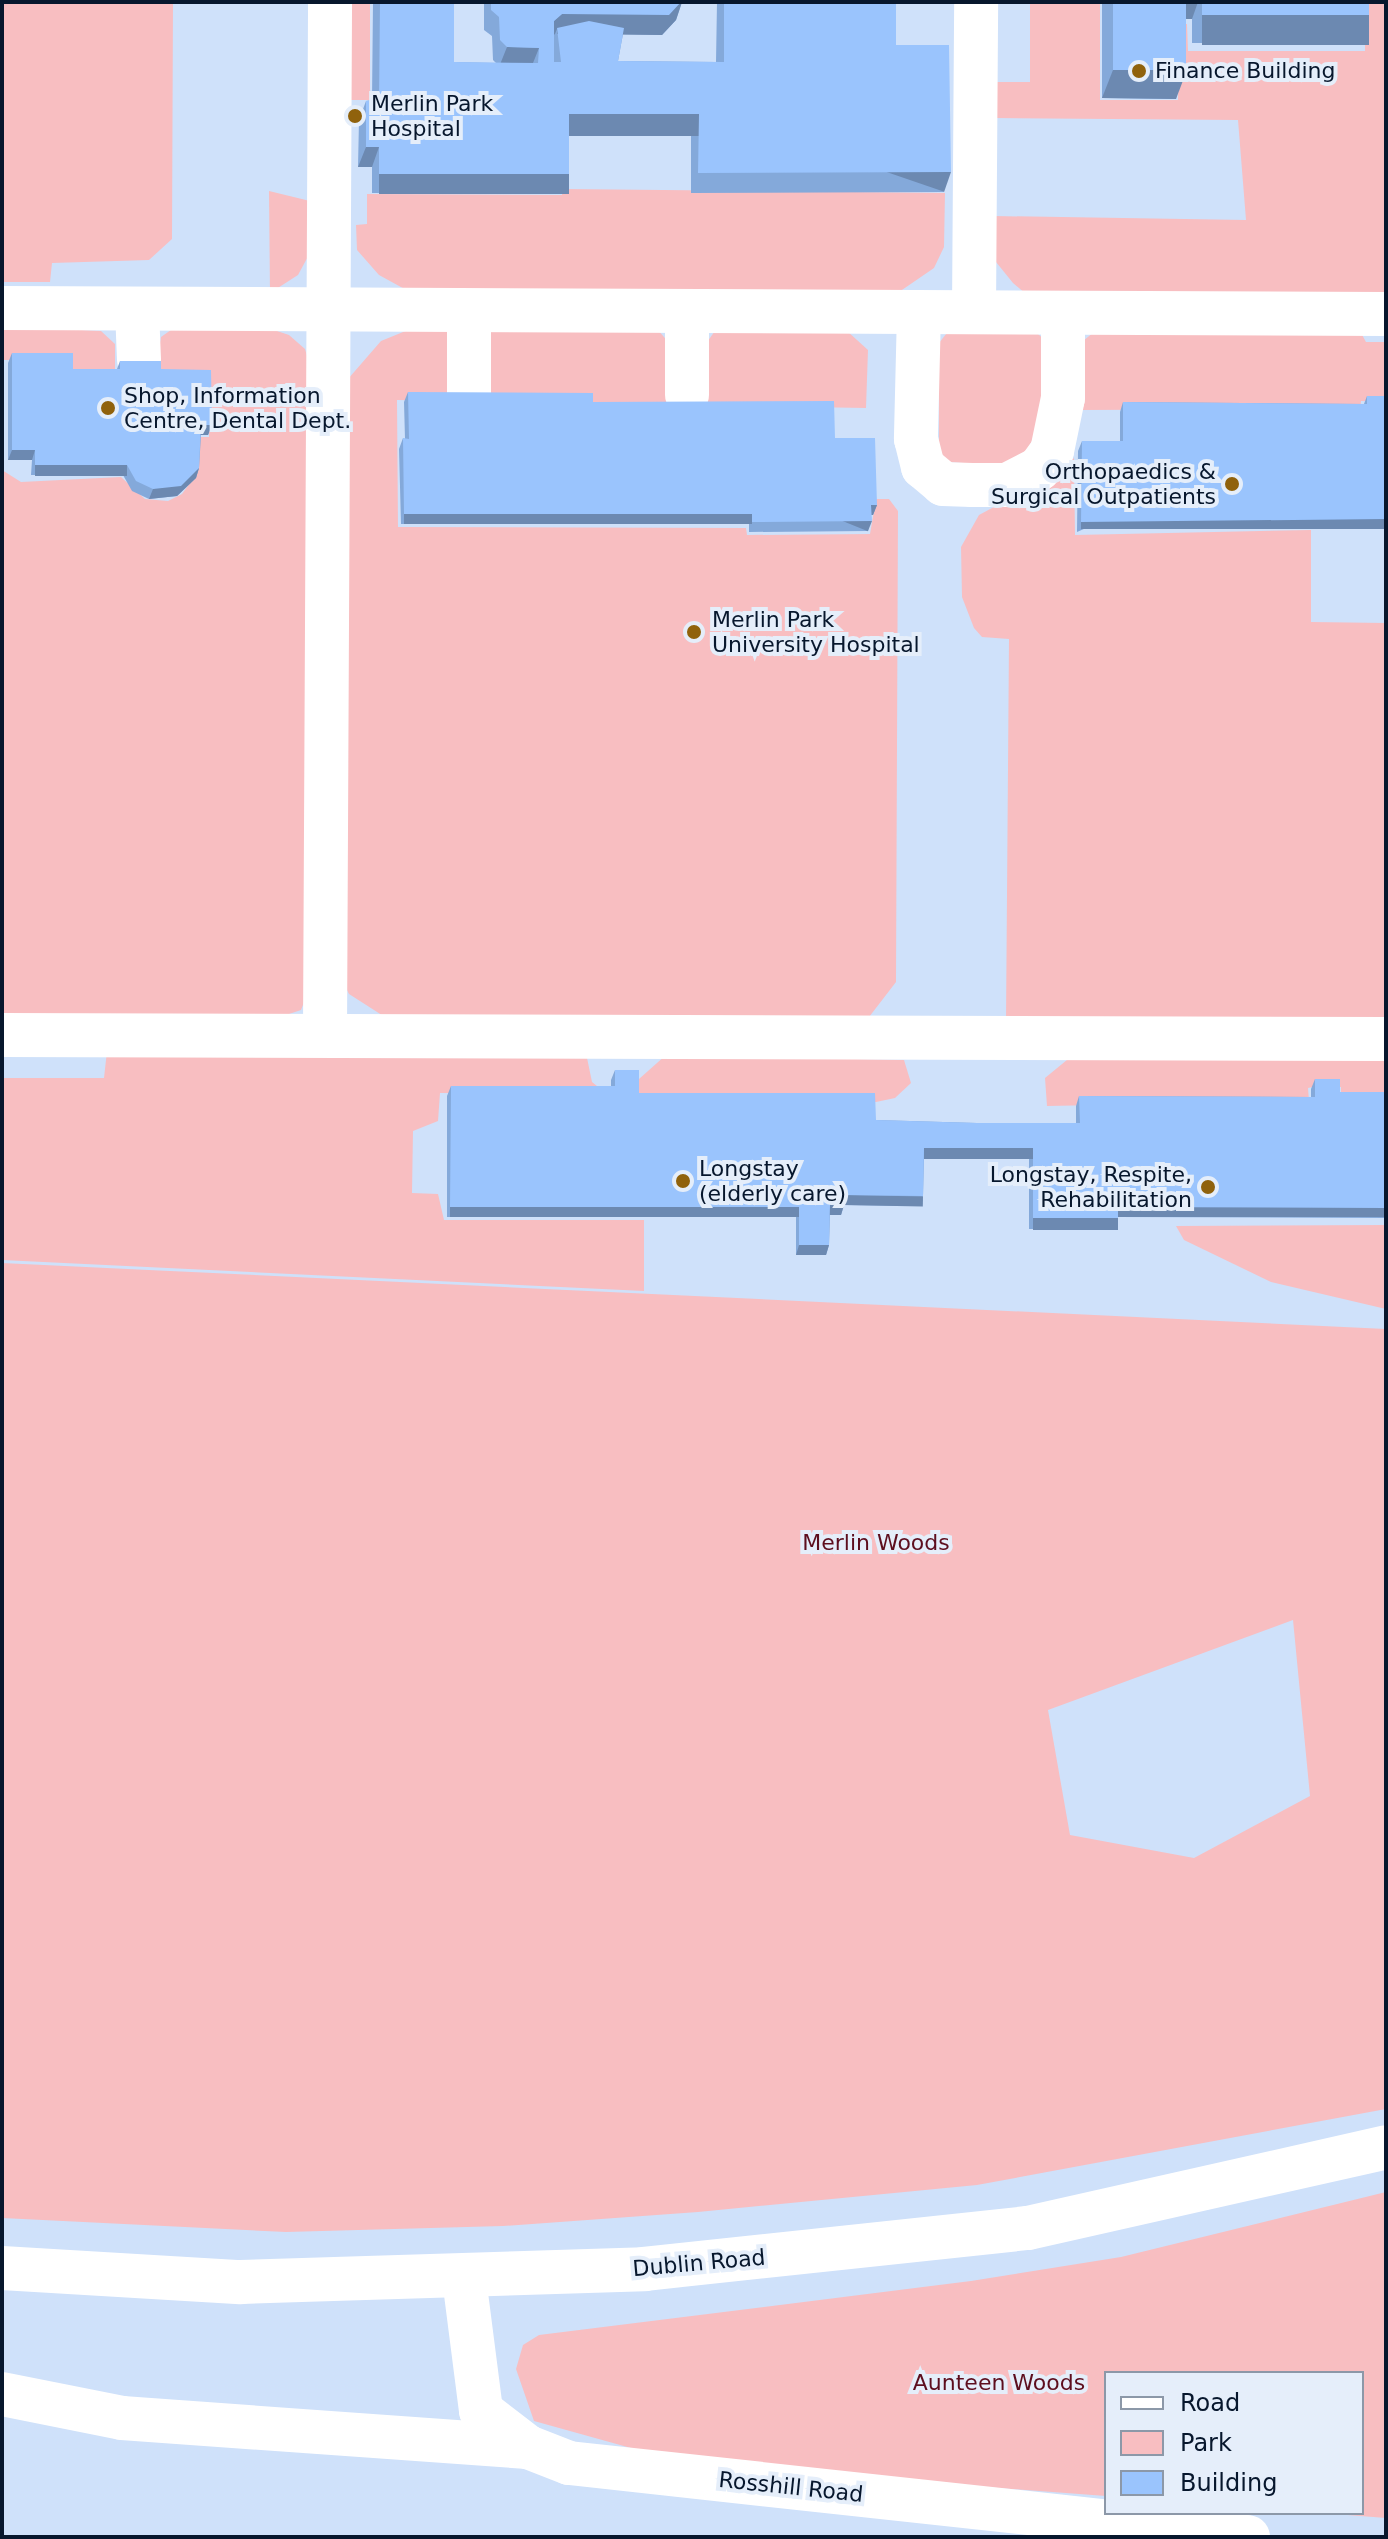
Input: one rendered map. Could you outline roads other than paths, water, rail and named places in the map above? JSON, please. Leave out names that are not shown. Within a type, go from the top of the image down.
[{"type":"street","points":[[325,1034],[330,2]]},
{"type":"street","points":[[974,312],[976,2]]},
{"type":"street","points":[[2,308],[327,313],[1386,314]]},
{"type":"street","points":[[137,310],[139,360]]},
{"type":"street","points":[[687,312],[687,395]]},
{"type":"street","points":[[919,312],[916,439],[923,467],[943,484],[972,485],[1007,485],[1039,469],[1052,451],[1063,398],[1063,313]]},
{"type":"street","points":[[469,313],[469,393]]},
{"type":"street","points":[[2,1035],[1386,1039]]},
{"type":"street","name":"Dublin Road","points":[[2,2268],[241,2282],[464,2278],[644,2269],[1028,2228],[1386,2147]]},
{"type":"street","name":"Rosshill Road","points":[[464,2278],[481,2411],[528,2447],[569,2463],[1248,2537]]},
{"type":"street","points":[[2,2394],[122,2418],[528,2447]]},
{"type":"place","name":"Finance Building","points":[[1139,71]]},
{"type":"place","name":"Merlin Park Hospital","points":[[355,116]]},
{"type":"place","name":"Shop, Information Centre, Dental Dept.","points":[[108,408]]},
{"type":"place","name":"Orthopaedics & Surgical Outpatients","points":[[1232,484]]},
{"type":"place","name":"Merlin Park University Hospital","points":[[694,632]]},
{"type":"place","name":"Longstay (elderly care)","points":[[683,1181]]},
{"type":"place","name":"Longstay, Respite, Rehabilitation","points":[[1208,1187]]},
{"type":"park label","name":"Merlin Woods","points":[[876,1543]]},
{"type":"park label","name":"Aunteen Woods","points":[[999,2383]]}]
